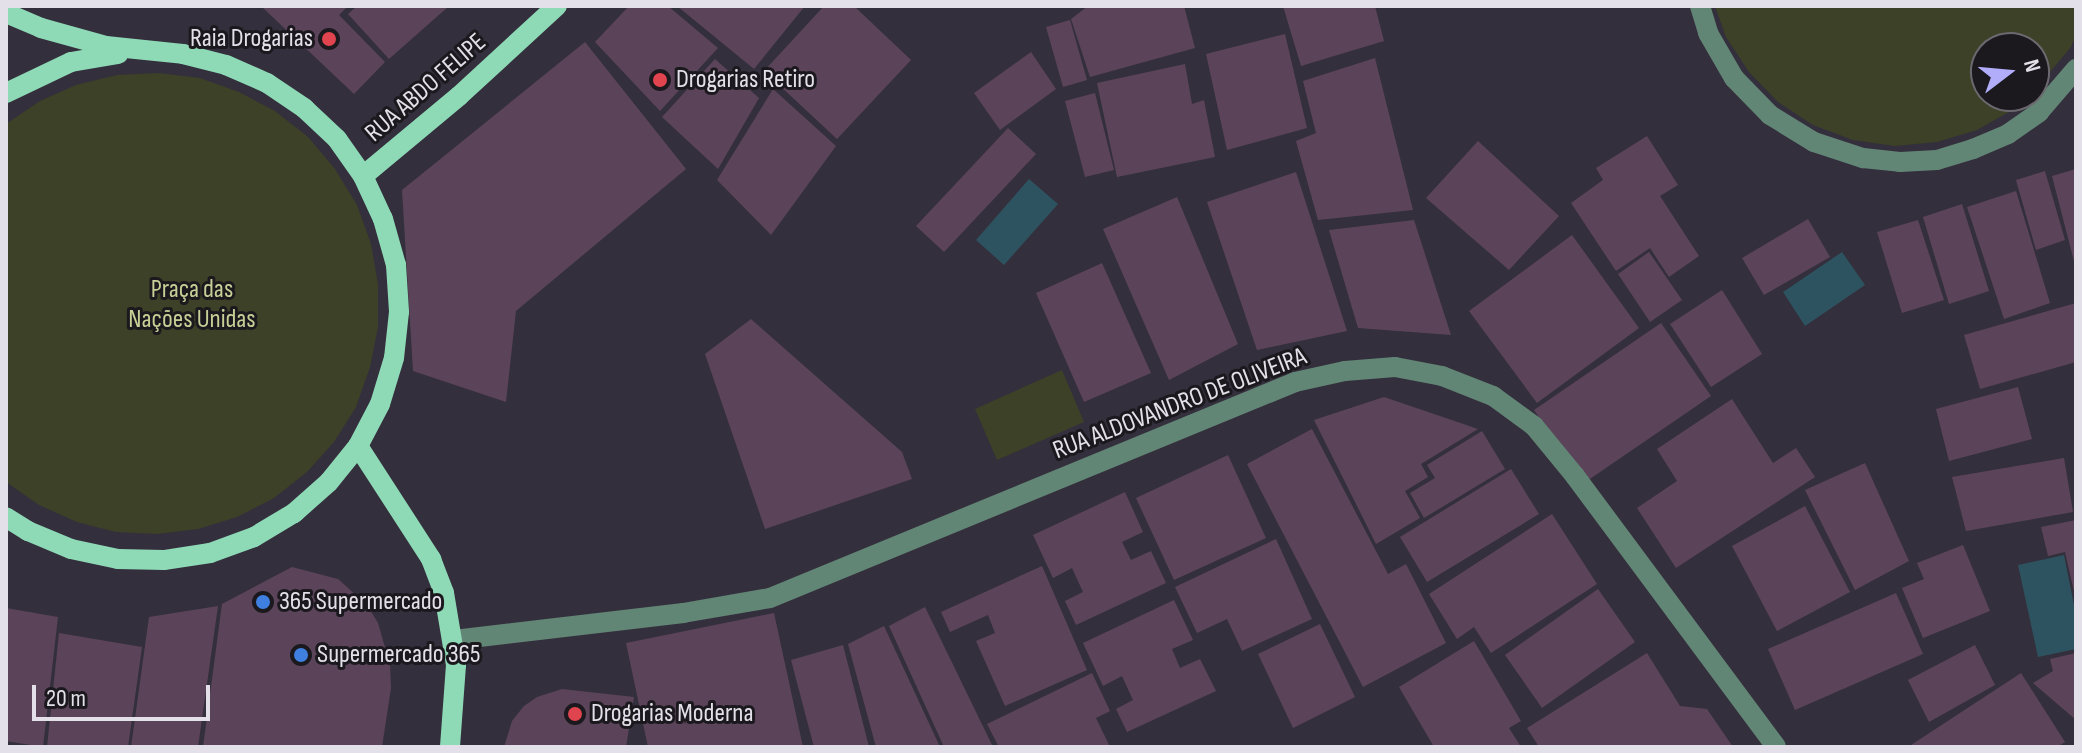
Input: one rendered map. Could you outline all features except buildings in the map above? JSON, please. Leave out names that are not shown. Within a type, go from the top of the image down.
[{"type":"main road","name":"RUA ABDO FELIPE","points":[[363,176],[459,96],[557,6]]},
{"type":"main road","points":[[6,13],[41,28],[138,51],[183,54],[226,65],[267,83],[304,108],[337,139],[363,176],[383,219],[392,250],[399,312],[394,358],[380,404],[358,446],[329,482],[294,513],[254,537],[210,553],[164,560],[118,559],[71,549],[28,531],[6,517]]},
{"type":"main road","points":[[6,93],[71,62],[138,51]]},
{"type":"main road","points":[[358,446],[431,559],[444,593],[454,640],[450,747]]},
{"type":"street","points":[[1700,6],[1708,33],[1734,78],[1770,115],[1814,142],[1863,158],[1900,162],[1937,160],[1973,149],[2008,134],[2039,112],[2076,69]]},
{"type":"street","name":"RUA ALDOVANDRO DE OLIVEIRA","points":[[454,640],[683,613],[770,598],[1295,382],[1345,371],[1395,367],[1442,376],[1493,396],[1534,426],[1575,476],[1776,747]]},
{"type":"green space","points":[[1715,6],[2076,6],[2076,34],[2071,47],[2050,72],[2050,32],[1970,32],[1970,112],[2009,112],[1977,130],[1937,142],[1895,146],[1853,140],[1813,125],[1778,102],[1749,72],[1726,37]]},
{"type":"green space","name":"Praça das Nações Unidas","points":[[158,73],[200,78],[239,92],[275,111],[308,137],[335,169],[357,205],[371,244],[378,284],[378,327],[370,367],[356,407],[334,442],[307,472],[274,498],[237,517],[198,529],[157,534],[116,532],[77,522],[39,505],[6,482],[6,124],[40,101],[76,85],[117,75]]},
{"type":"green space","points":[[1062,370],[1084,422],[997,460],[975,409]]},
{"type":"water","points":[[1029,179],[1058,204],[1004,265],[976,240]]},
{"type":"water","points":[[1842,252],[1865,285],[1805,326],[1783,292]]},
{"type":"water","points":[[2064,555],[2076,615],[2076,649],[2038,657],[2018,565]]},
{"type":"place","name":"Raia Drogarias","points":[[329,39]]},
{"type":"place","name":"Drogarias Retiro","points":[[660,80]]},
{"type":"place","name":"365 Supermercado","points":[[263,602]]},
{"type":"place","name":"Supermercado 365","points":[[301,655]]},
{"type":"place","name":"Drogarias Moderna","points":[[575,714]]}]
